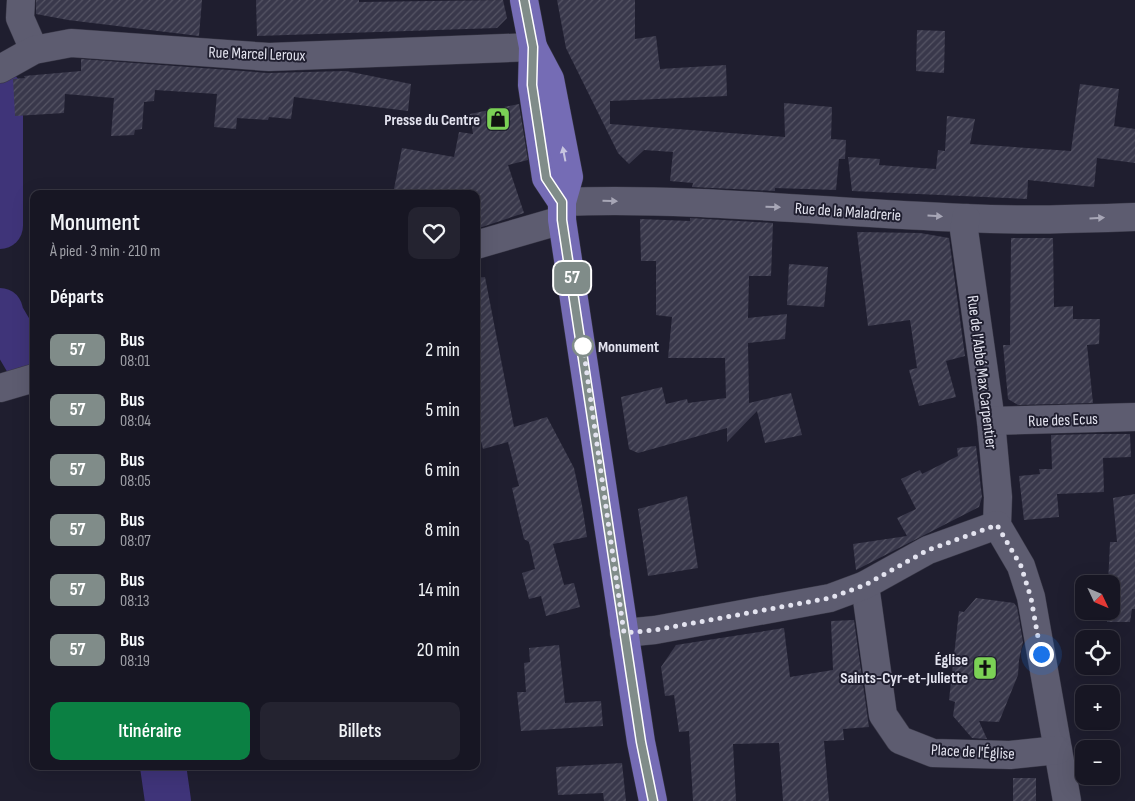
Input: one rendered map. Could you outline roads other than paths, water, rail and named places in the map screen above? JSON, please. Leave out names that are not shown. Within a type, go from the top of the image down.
[{"type":"main road","points":[[524,0],[533,47],[550,80],[569,178],[562,211],[624,633],[641,742],[653,801]]},
{"type":"street","points":[[4,67],[34,50],[20,18],[21,0]]},
{"type":"street","name":"Rue Marcel Leroux","points":[[34,50],[71,43],[269,57],[533,47]]},
{"type":"street","name":"Rue de la Maladrerie","points":[[485,243],[562,211],[597,200],[795,208],[966,218],[1074,220],[1135,217]]},
{"type":"street","name":"Rue de l'Abbé Max Carpentier","points":[[966,218],[964,230],[991,421],[998,497],[997,525]]},
{"type":"street","name":"Rue des Ecus","points":[[991,421],[1135,417]]},
{"type":"street","points":[[624,633],[655,630],[830,598],[865,585],[928,550],[997,525],[1021,566],[1031,598],[1067,801]]},
{"type":"street","name":"Place de l'Église","points":[[865,585],[883,716],[900,740],[933,753],[1010,755],[1058,750]]},
{"type":"waterway","points":[[0,93],[0,226]]},
{"type":"waterway","points":[[0,311],[1,316],[30,365]]},
{"type":"waterway","points":[[164,770],[168,801]]},
{"type":"place","name":"Presse du Centre","points":[[498,119]]},
{"type":"place","name":"Monument","points":[[583,346]]},
{"type":"place","name":"Église Saints-Cyr-et-Juliette","points":[[985,668]]}]
